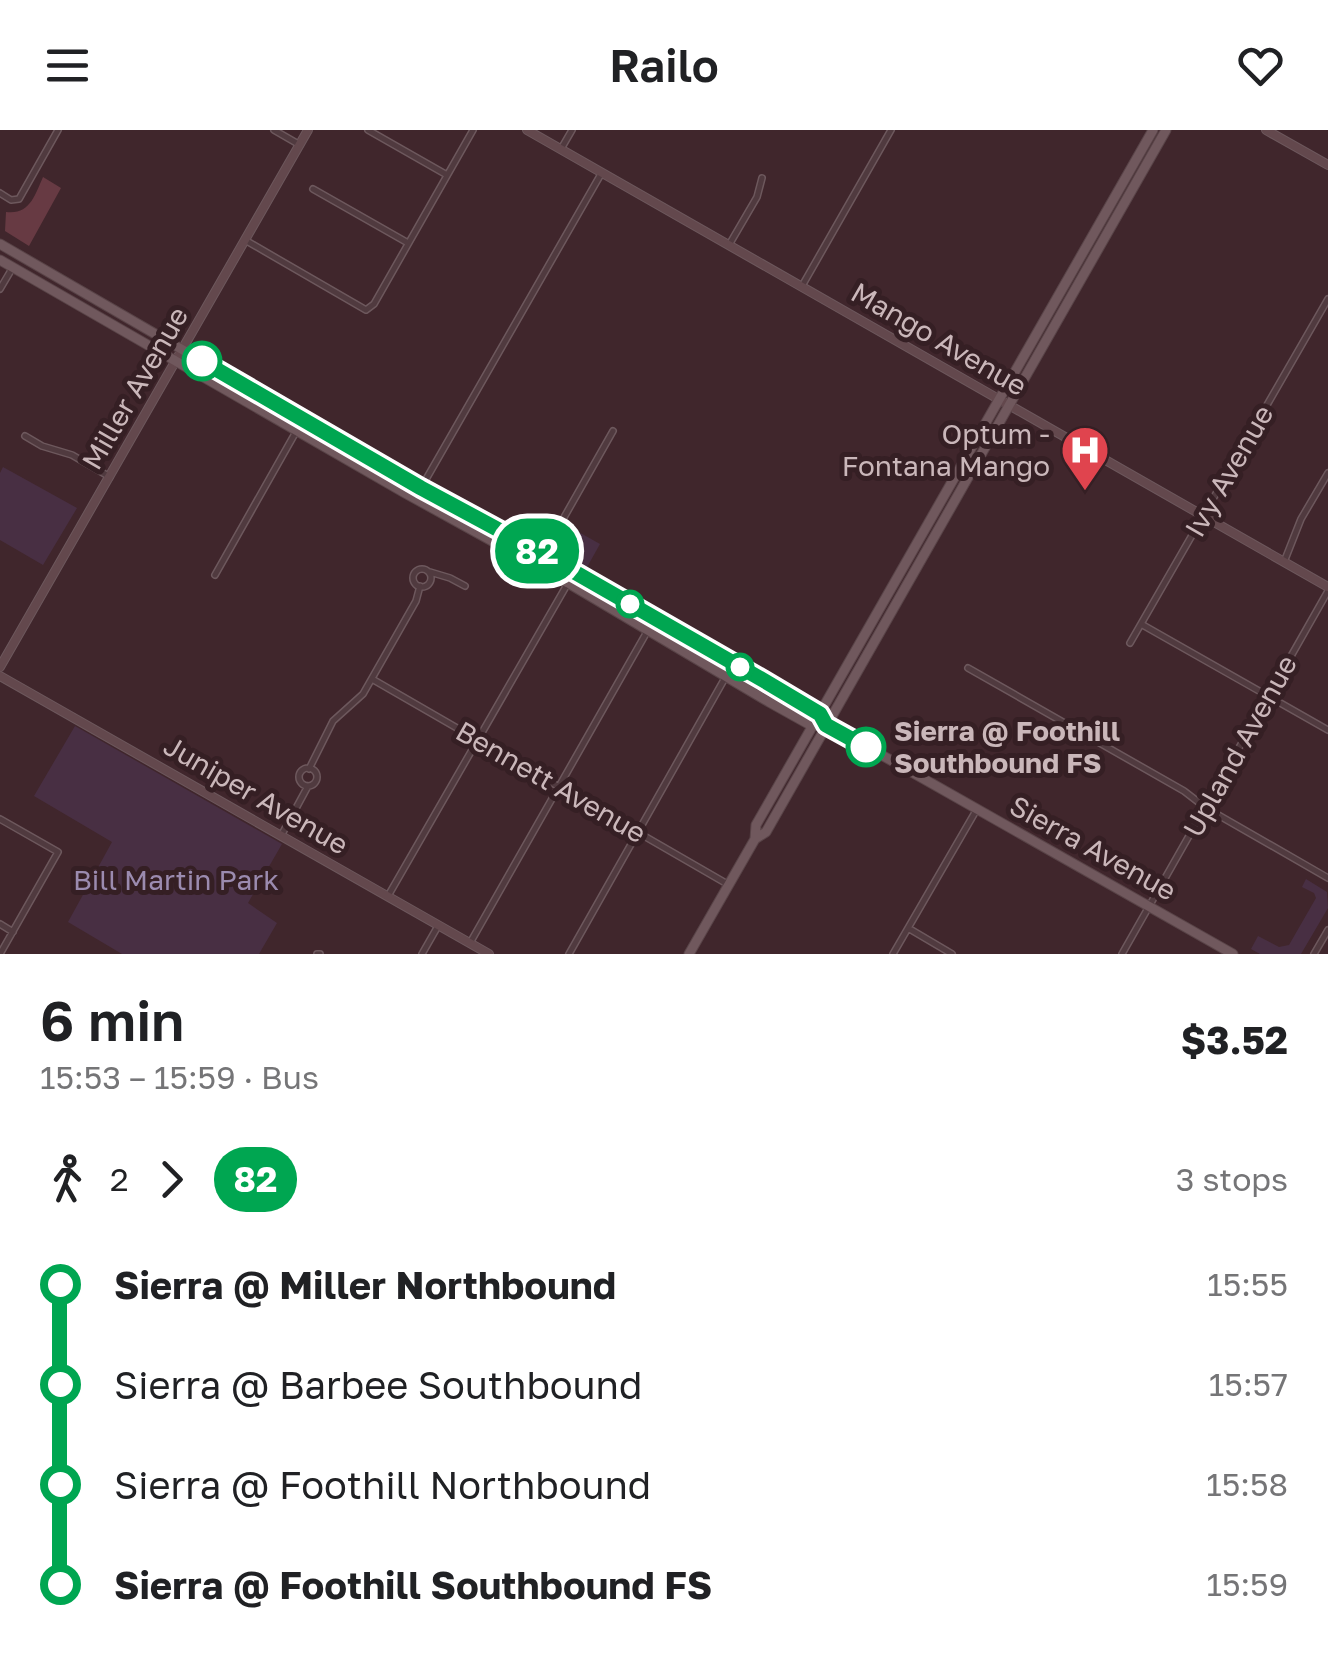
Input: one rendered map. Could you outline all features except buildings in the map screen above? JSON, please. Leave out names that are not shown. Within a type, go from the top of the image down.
[{"type":"main road","points":[[755,839],[766,832],[1004,402],[1072,293],[1153,130]]},
{"type":"main road","points":[[690,954],[755,839],[756,826],[812,726],[1166,130]]},
{"type":"main road","points":[[0,244],[820,714],[826,725]]},
{"type":"main road","points":[[0,260],[537,565],[726,678],[812,726],[826,725]]},
{"type":"main road","name":"Sierra Avenue","points":[[826,725],[1232,954]]},
{"type":"street","points":[[0,194],[19,199],[58,130]]},
{"type":"street","points":[[274,130],[300,144]]},
{"type":"street","name":"Miller Avenue","points":[[0,667],[308,130]]},
{"type":"street","points":[[368,130],[447,175]]},
{"type":"street","points":[[245,240],[366,310],[374,304],[473,130]]},
{"type":"street","name":"Mango Avenue","points":[[527,130],[1328,589]]},
{"type":"street","points":[[561,150],[572,130]]},
{"type":"street","points":[[802,286],[891,130]]},
{"type":"street","points":[[1266,130],[1328,165]]},
{"type":"street","points":[[421,488],[602,172]]},
{"type":"street","points":[[729,245],[757,197],[762,178]]},
{"type":"street","points":[[312,189],[408,243]]},
{"type":"street","points":[[0,289],[12,267]]},
{"type":"street","name":"Ivy Avenue","points":[[1130,643],[1328,298]]},
{"type":"street","points":[[215,576],[298,430]]},
{"type":"street","points":[[537,565],[612,431]]},
{"type":"street","points":[[25,436],[72,455],[110,477]]},
{"type":"street","points":[[1284,562],[1294,533],[1328,473]]},
{"type":"street","points":[[430,572],[430,583],[425,586],[414,581],[415,572],[422,568],[464,586]]},
{"type":"street","points":[[388,896],[568,583]]},
{"type":"street","points":[[308,786],[300,778],[302,771],[309,768],[334,721],[355,704],[372,678],[416,601],[420,586]]},
{"type":"street","name":"Upland Avenue","points":[[1122,954],[1328,589]]},
{"type":"street","points":[[1142,624],[1328,730]]},
{"type":"street","points":[[470,943],[648,630]]},
{"type":"street","points":[[968,668],[1328,878]]},
{"type":"street","name":"Juniper Avenue","points":[[0,676],[490,954]]},
{"type":"street","name":"Bennett Avenue","points":[[372,678],[729,884]]},
{"type":"street","points":[[569,954],[726,678]]},
{"type":"street","points":[[281,836],[308,786],[314,784],[317,776],[309,768]]},
{"type":"street","points":[[894,954],[977,808]]},
{"type":"street","points":[[0,819],[58,852],[0,954]]},
{"type":"street","points":[[0,924],[13,932]]},
{"type":"street","points":[[422,954],[439,925]]},
{"type":"street","points":[[908,928],[952,954]]},
{"type":"street","points":[[1314,954],[1328,930]]},
{"type":"green space","points":[[3,467],[77,508],[43,565],[0,540]]},
{"type":"green space","points":[[568,526],[600,544],[586,569],[559,553],[556,546]]},
{"type":"green space","name":"Bill Martin Park","points":[[75,726],[282,844],[248,903],[277,923],[259,954],[122,954],[68,922],[112,842],[34,796]]},
{"type":"green space","points":[[1306,879],[1327,892],[1328,908],[1301,954],[1260,954],[1251,949],[1258,936],[1279,947],[1289,945],[1316,898],[1302,887]]},
{"type":"shaded area","points":[[43,177],[61,188],[29,246],[5,231],[6,212],[26,207]]},
{"type":"bus line","name":"82","points":[[202,361],[763,680],[820,714],[826,725],[866,747]]},
{"type":"place","name":"Optum - Fontana Mango","points":[[1085,492]]},
{"type":"place","name":"Sierra @ Foothill Southbound FS","points":[[866,747]]}]
